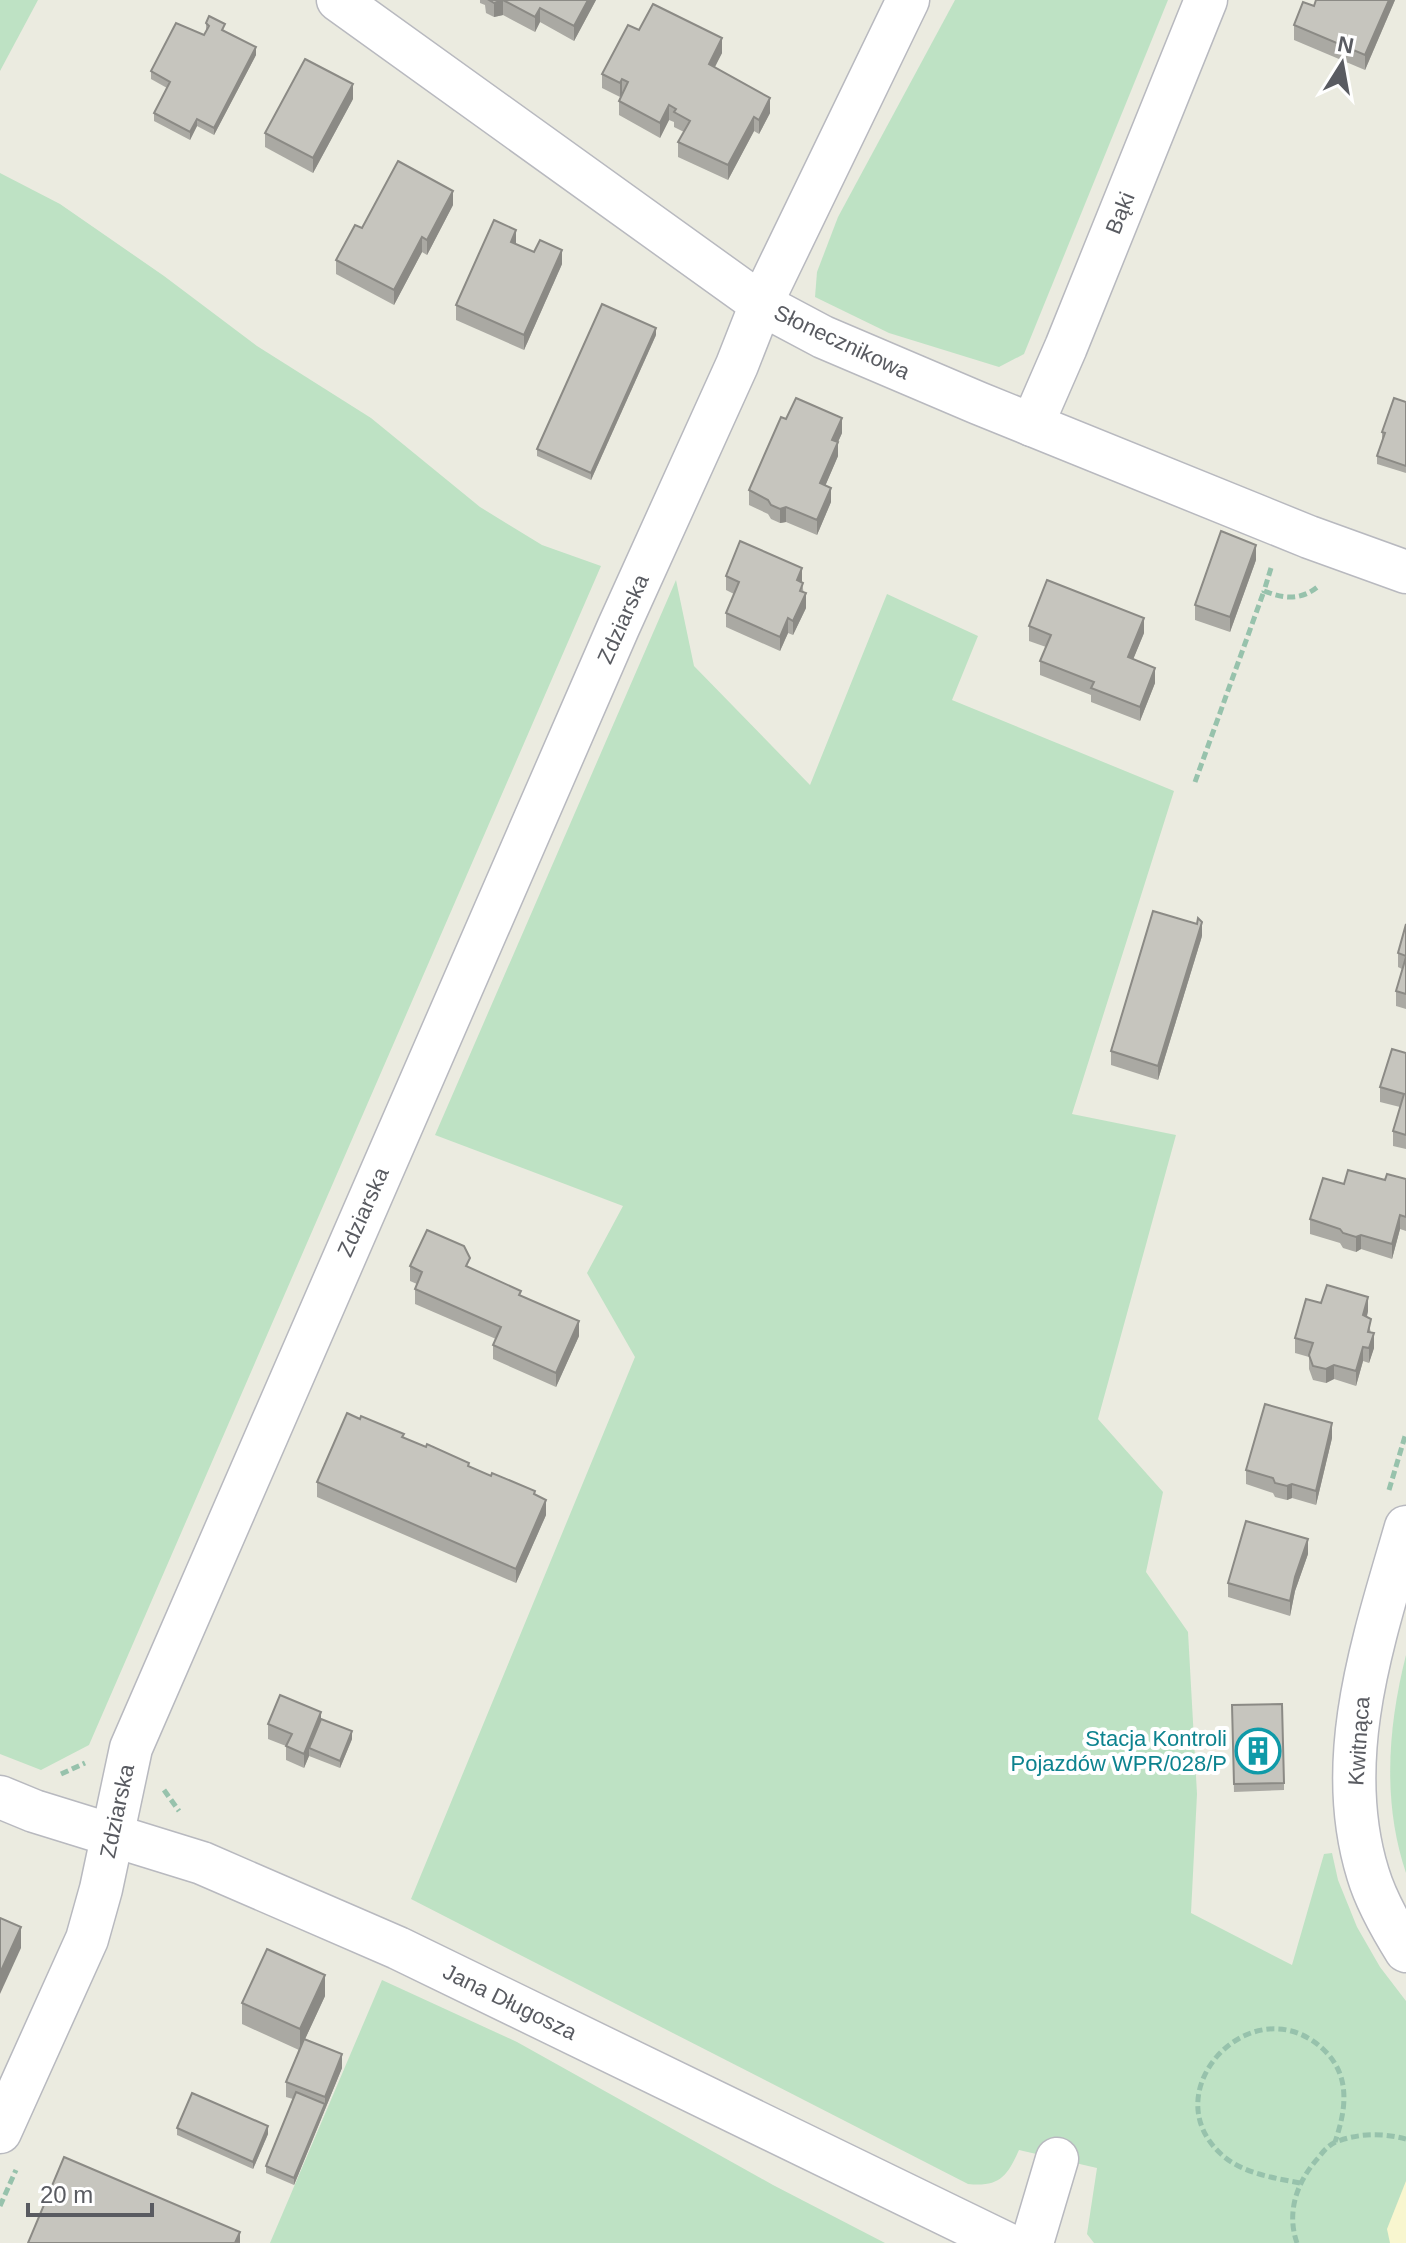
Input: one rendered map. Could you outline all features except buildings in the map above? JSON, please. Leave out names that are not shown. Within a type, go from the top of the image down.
[{"type":"street","name":"Słonecznikowa","points":[[338,0],[761,304],[823,337],[1032,425],[1309,537],[1406,572]]},
{"type":"street","points":[[761,304],[908,0]]},
{"type":"street","name":"Bąki","points":[[1032,425],[1206,0]]},
{"type":"street","name":"Zdziarska","points":[[0,2132],[87,1939],[101,1889],[131,1748],[761,304]]},
{"type":"street","name":"Kwitnąca","points":[[1406,1527],[1366,1675],[1354,1758],[1358,1826],[1368,1875],[1406,1951]]},
{"type":"street","name":"Jana Długosza","points":[[0,1797],[34,1811],[202,1863],[398,1948],[1005,2243]]},
{"type":"street","points":[[1032,2243],[1057,2159]]},
{"type":"path","points":[[1195,782],[1264,591]]},
{"type":"path","points":[[1300,2183],[1237,2165],[1211,2143],[1200,2115],[1199,2098],[1213,2058],[1238,2037],[1253,2031],[1285,2030],[1309,2039],[1331,2057],[1343,2083],[1345,2108],[1335,2142]]},
{"type":"path","points":[[1297,2243],[1292,2216],[1300,2183],[1315,2161],[1335,2142],[1368,2134],[1406,2139]]},
{"type":"green space","points":[[0,0],[38,0],[0,71]]},
{"type":"green space","points":[[955,0],[1168,0],[1024,354],[999,367],[889,333],[815,297],[817,272],[838,217]]},
{"type":"green space","points":[[0,173],[60,204],[164,276],[257,346],[371,418],[480,507],[542,545],[601,566],[89,1745],[41,1770],[0,1754]]},
{"type":"green space","points":[[676,580],[694,666],[810,785],[887,594],[978,636],[952,700],[1174,791],[1072,1114],[1176,1135],[1098,1419],[1163,1492],[1146,1572],[1188,1632],[1197,1794],[1191,1913],[1292,1965],[1324,1854],[1332,1853],[1338,1880],[1357,1927],[1380,1967],[1406,2001],[1406,2243],[1094,2243],[1087,2234],[1097,2168],[1019,2150],[1006,2173],[995,2182],[968,2184],[411,1899],[635,1357],[587,1273],[623,1206],[435,1135]]},
{"type":"green space","points":[[1406,1655],[1406,1873],[1393,1819],[1390,1764],[1395,1709]]},
{"type":"green space","points":[[382,1980],[517,2042],[773,2185],[885,2243],[270,2243]]},
{"type":"sand","points":[[1406,2181],[1406,2243],[1390,2243],[1387,2229]]},
{"type":"place","name":"Stacja Kontroli Pojazdów WPR/028/P","points":[[1258,1751]]}]
